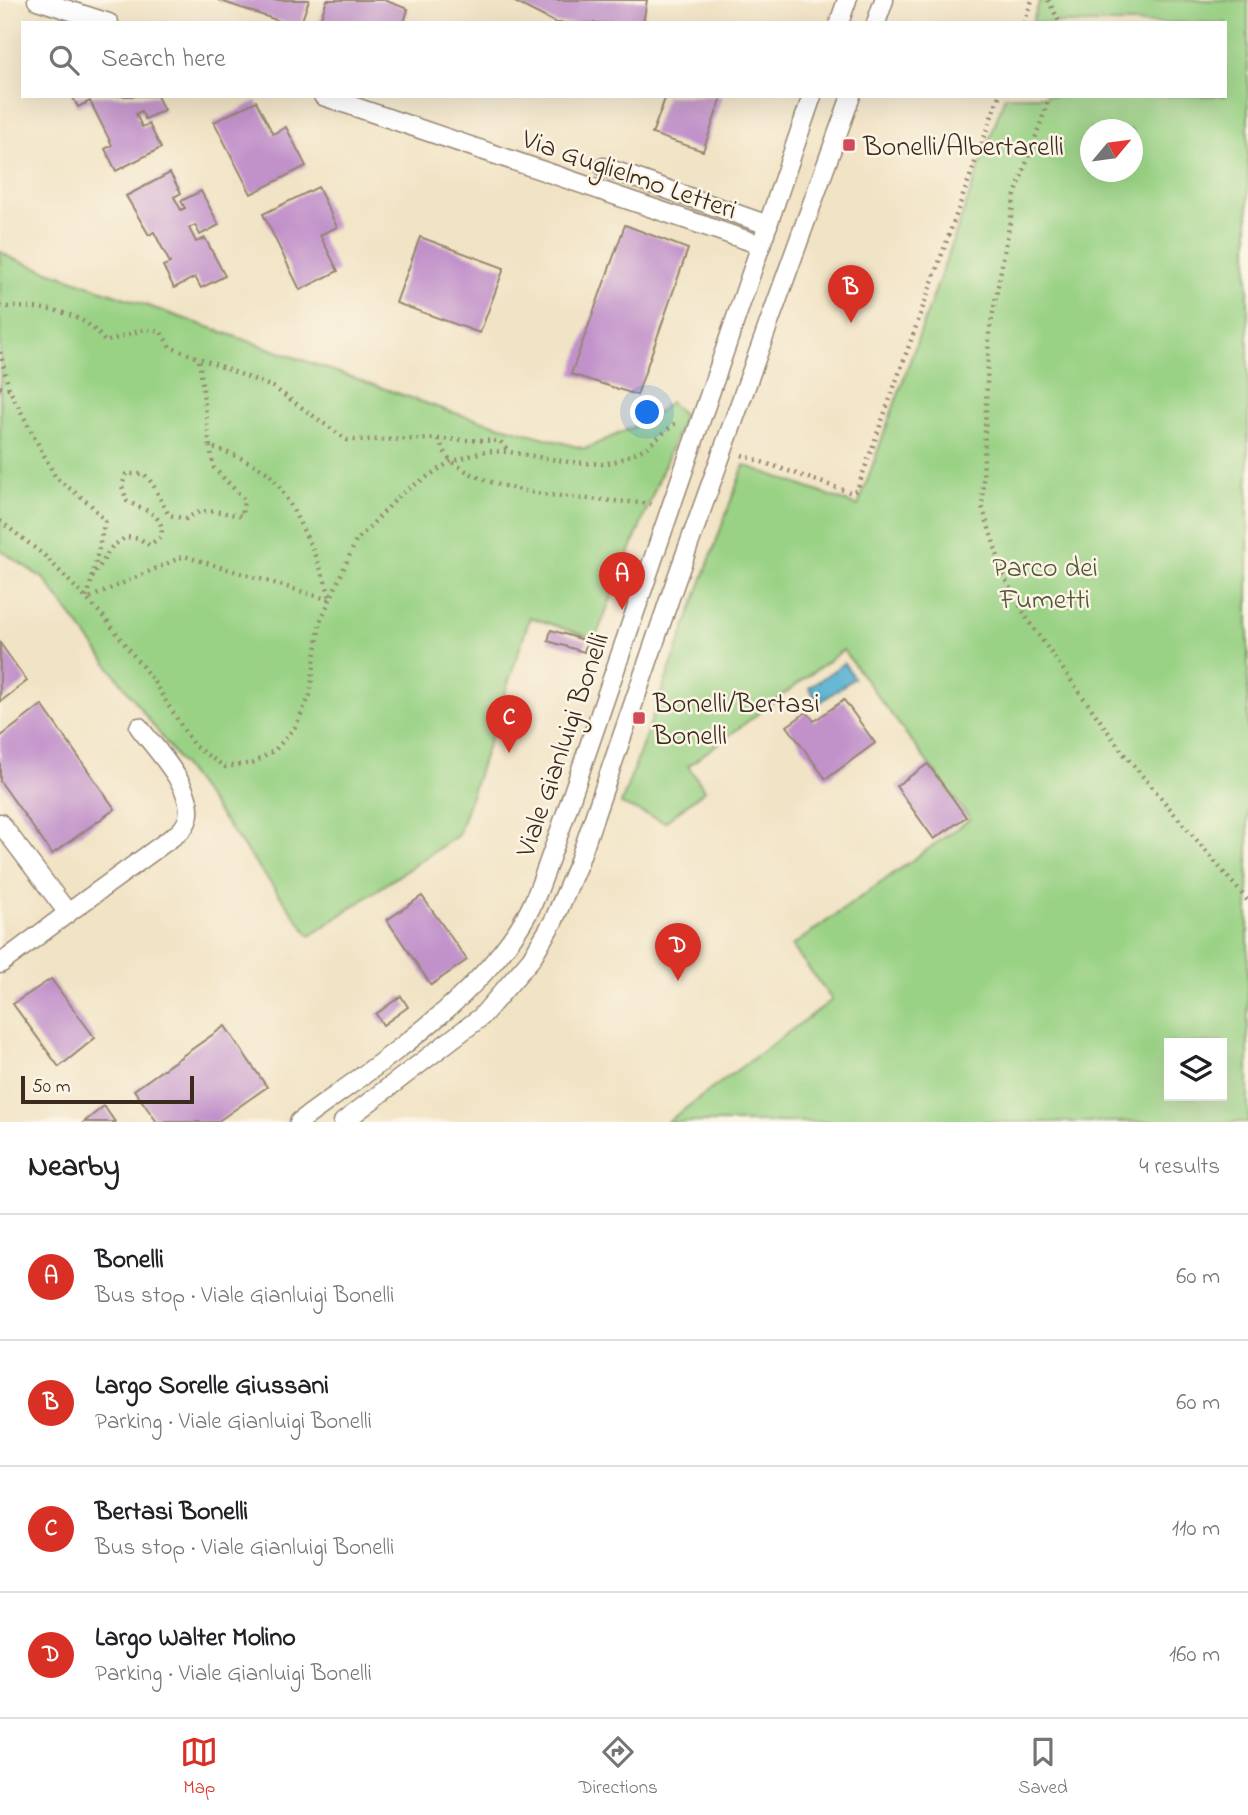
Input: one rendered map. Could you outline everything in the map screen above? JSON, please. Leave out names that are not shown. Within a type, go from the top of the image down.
[{"type":"street","points":[[37,0],[103,21]]},
{"type":"street","points":[[840,21],[847,0]]},
{"type":"street","points":[[877,21],[884,0]]},
{"type":"street","name":"Via Guglielmo Letteri","points":[[329,98],[761,245]]},
{"type":"street","name":"Viale Gianluigi Bonelli","points":[[299,1122],[446,1011],[504,948],[529,911],[812,98]]},
{"type":"street","name":"Viale Gianluigi Bonelli","points":[[343,1122],[481,1017],[531,959],[554,920],[578,864],[675,583],[850,98]]},
{"type":"street","points":[[604,167],[768,225]]},
{"type":"street","points":[[0,964],[178,833],[190,820],[191,806],[186,793],[139,727]]},
{"type":"street","points":[[0,823],[68,914]]},
{"type":"path","points":[[1025,21],[1032,0]]},
{"type":"path","points":[[1048,0],[1059,21]]},
{"type":"path","points":[[745,445],[741,454],[852,493],[857,490],[998,98]]},
{"type":"path","points":[[1049,98],[1015,195],[991,322],[982,506],[1005,579],[1029,622],[1124,754],[1248,901]]},
{"type":"path","points":[[0,307],[43,307],[82,319],[105,342],[145,329],[161,332],[170,348],[273,387],[347,440],[500,441],[509,452]]},
{"type":"path","points":[[0,352],[9,389],[56,478],[89,503],[106,521],[87,599]]},
{"type":"path","points":[[91,579],[112,547],[126,537],[140,539],[149,545],[162,537],[163,529],[155,514],[127,501],[122,486],[126,474],[144,474],[154,483],[158,498],[169,515],[186,519],[196,512],[208,509],[242,516],[244,499],[214,468],[199,358]]},
{"type":"path","points":[[0,387],[9,389]]},
{"type":"path","points":[[0,521],[44,555],[87,599],[152,680],[194,746],[225,767],[253,763],[275,750],[295,727],[310,695],[320,622],[356,541],[402,493],[452,461],[486,452],[509,452],[569,463],[603,464],[632,457],[664,435],[684,416]]},
{"type":"path","points":[[437,439],[452,461],[494,484],[556,496],[670,506]]},
{"type":"path","points":[[210,447],[270,474],[298,520],[328,582],[330,600]]},
{"type":"path","points":[[87,599],[184,556],[330,600]]},
{"type":"green space","name":"Parco dei Fumetti","points":[[1040,0],[1248,0],[1248,1122],[667,1122],[832,1000],[792,946],[970,819],[843,650],[688,766],[705,790],[665,822],[621,804],[744,465],[858,506],[1004,98],[1227,98],[1227,21],[1033,21]]},
{"type":"green space","points":[[0,251],[11,258],[451,412],[585,449],[649,420],[670,402],[684,416],[595,639],[530,617],[458,835],[310,936],[44,579],[0,550]]},
{"type":"water","points":[[844,663],[854,678],[819,703],[809,688]]},
{"type":"building","points":[[218,0],[309,0],[302,21],[279,21]]},
{"type":"building","points":[[327,0],[384,0],[408,9],[405,21],[320,21]]},
{"type":"building","points":[[511,0],[647,0],[643,21],[552,21]]},
{"type":"building","points":[[73,98],[158,98],[164,110],[145,119],[141,111],[136,114],[142,127],[149,124],[161,148],[116,171],[105,149],[112,145],[90,101],[78,107]]},
{"type":"building","points":[[665,98],[721,98],[703,151],[652,134]]},
{"type":"building","points":[[256,101],[273,134],[286,127],[306,166],[251,194],[214,122]]},
{"type":"building","points":[[170,173],[181,193],[174,197],[181,210],[185,208],[181,201],[201,191],[219,225],[200,235],[195,225],[189,228],[196,242],[205,238],[225,276],[201,288],[195,277],[174,288],[163,266],[170,263],[154,232],[149,235],[126,196]]},
{"type":"building","points":[[318,187],[337,227],[320,235],[338,271],[300,290],[263,214]]},
{"type":"building","points":[[625,225],[688,249],[637,395],[571,374]]},
{"type":"building","points":[[420,237],[504,268],[480,333],[396,303]]},
{"type":"building","points":[[551,630],[587,641],[584,652],[548,641]]},
{"type":"building","points":[[0,643],[27,681],[0,702]]},
{"type":"building","points":[[844,700],[875,743],[826,779],[787,726],[807,712],[814,721]]},
{"type":"building","points":[[42,705],[115,809],[52,854],[0,781],[0,737]]},
{"type":"building","points":[[928,764],[966,817],[934,839],[896,786]]},
{"type":"building","points":[[422,896],[467,960],[431,985],[387,920]]},
{"type":"building","points":[[51,979],[95,1038],[59,1067],[13,1004]]},
{"type":"building","points":[[401,996],[408,1007],[383,1025],[376,1014]]},
{"type":"building","points":[[225,1026],[267,1087],[217,1122],[157,1122],[134,1090]]},
{"type":"building","points":[[104,1106],[115,1122],[84,1122]]},
{"type":"place","name":"Bonelli/Albertarelli","points":[[849,145]]},
{"type":"place","name":"Largo Sorelle Giussani","points":[[851,323]]},
{"type":"place","name":"Bonelli","points":[[622,610]]},
{"type":"place","name":"Bonelli/Bertasi Bonelli","points":[[639,718]]},
{"type":"place","name":"Bertasi Bonelli","points":[[509,753]]},
{"type":"place","name":"Largo Walter Molino","points":[[678,981]]}]
